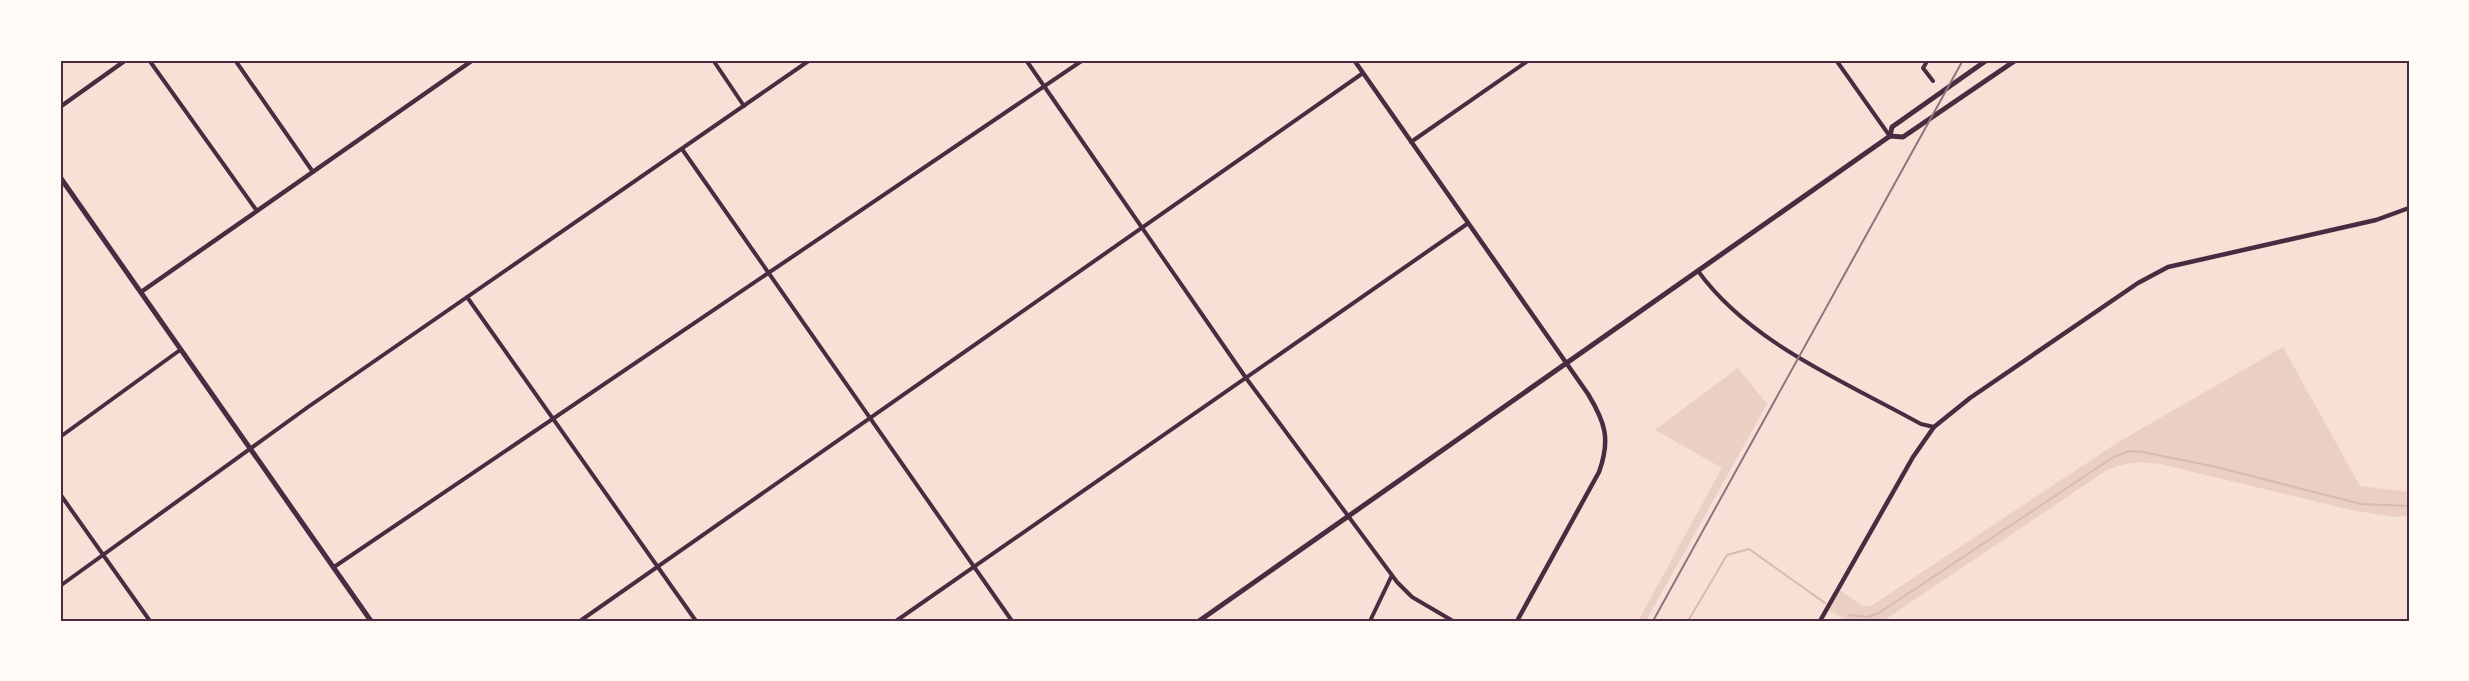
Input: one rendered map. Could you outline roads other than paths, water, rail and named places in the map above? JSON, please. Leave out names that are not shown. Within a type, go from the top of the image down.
[{"type":"main road","points":[[1890,136],[1892,127],[1987,60]]},
{"type":"main road","points":[[1199,621],[1890,136],[1903,137],[2016,60]]},
{"type":"main road","points":[[60,177],[371,621]]},
{"type":"street","points":[[60,107],[126,60]]},
{"type":"street","points":[[149,60],[257,211]]},
{"type":"street","points":[[235,60],[313,172]]},
{"type":"street","points":[[141,292],[473,60]]},
{"type":"street","points":[[713,60],[744,106]]},
{"type":"street","points":[[60,586],[250,448],[810,60]]},
{"type":"street","points":[[1026,60],[1246,378],[1392,574],[1406,592],[1453,621]]},
{"type":"street","points":[[333,568],[1083,60]]},
{"type":"street","points":[[1354,60],[1602,417],[1606,435],[1605,451],[1599,472],[1517,621]]},
{"type":"street","points":[[1515,60],[1520,66]]},
{"type":"street","points":[[1411,142],[1529,60]]},
{"type":"street","points":[[1836,60],[1890,136]]},
{"type":"street","points":[[1928,60],[1923,68],[1933,81]]},
{"type":"street","points":[[580,621],[1363,73]]},
{"type":"street","points":[[682,149],[1012,621]]},
{"type":"street","points":[[1820,621],[1913,457],[1934,427],[1989,385],[2138,283],[2168,267],[2376,220],[2409,208]]},
{"type":"street","points":[[896,621],[1467,224]]},
{"type":"street","points":[[1698,270],[1718,296],[1767,338],[1921,424],[1934,427]]},
{"type":"street","points":[[467,297],[696,621]]},
{"type":"street","points":[[60,437],[180,350]]},
{"type":"street","points":[[60,494],[150,621]]},
{"type":"street","points":[[1370,621],[1392,574]]},
{"type":"waterway","points":[[1849,615],[1868,617],[1879,613],[2112,458],[2129,451],[2216,467],[2361,504],[2409,506]]},
{"type":"waterway","points":[[1688,621],[1727,555],[1749,549],[1825,603]]},
{"type":"railway","points":[[1653,621],[1963,60]]}]
